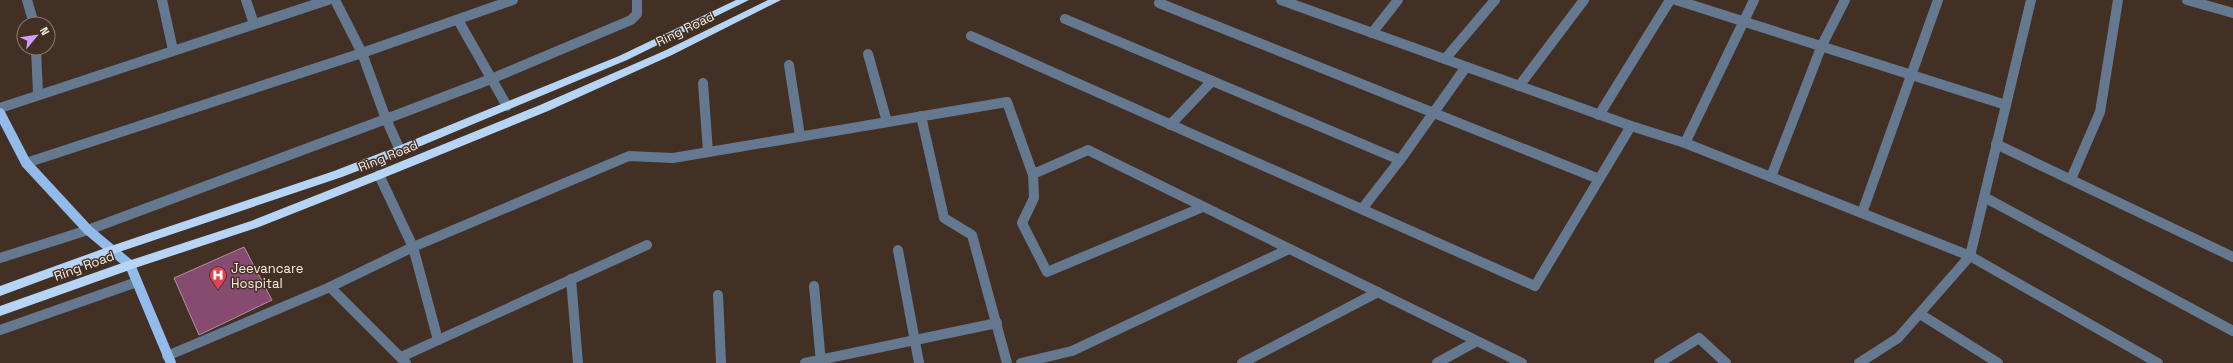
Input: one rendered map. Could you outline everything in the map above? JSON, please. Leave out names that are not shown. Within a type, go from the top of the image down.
[{"type":"highway","name":"Ring Road","points":[[0,291],[112,250],[338,174],[400,150],[623,58],[744,0]]},
{"type":"highway","name":"Ring Road","points":[[0,311],[130,265],[255,224],[379,176],[552,105],[668,53],[776,0]]},
{"type":"main road","points":[[0,113],[26,163],[88,230],[130,265],[169,359]]},
{"type":"street","points":[[27,0],[32,16]]},
{"type":"street","points":[[162,0],[173,50]]},
{"type":"street","points":[[246,0],[254,24]]},
{"type":"street","points":[[0,108],[38,94],[328,0]]},
{"type":"street","points":[[335,0],[362,53],[386,119],[400,150]]},
{"type":"street","points":[[26,163],[362,53],[512,0]]},
{"type":"street","points":[[0,258],[88,230],[491,79],[634,18],[637,14],[637,0]]},
{"type":"street","points":[[1281,0],[1599,115],[1685,143],[1970,256],[2158,363]]},
{"type":"street","points":[[1372,33],[1398,0]]},
{"type":"street","points":[[1445,59],[1495,0]]},
{"type":"street","points":[[1519,86],[1584,0]]},
{"type":"street","points":[[1599,115],[1670,0]]},
{"type":"street","points":[[1676,0],[1744,20],[2006,105]]},
{"type":"street","points":[[1685,143],[1754,0]]},
{"type":"street","points":[[1771,177],[1822,45],[1845,0]]},
{"type":"street","points":[[1862,213],[1913,74],[1938,0]]},
{"type":"street","points":[[1859,363],[1898,338],[1970,256],[2031,0]]},
{"type":"street","points":[[2071,179],[2100,112],[2118,0]]},
{"type":"street","points":[[2186,0],[2233,13]]},
{"type":"street","points":[[1159,3],[1435,112],[1599,179]]},
{"type":"street","points":[[1065,19],[1400,160]]},
{"type":"street","points":[[458,20],[507,106]]},
{"type":"street","points":[[971,36],[1535,286],[1631,126]]},
{"type":"street","points":[[868,54],[887,122]]},
{"type":"street","points":[[36,56],[38,94]]},
{"type":"street","points":[[790,65],[800,136]]},
{"type":"street","points":[[1362,210],[1435,112],[1466,67]]},
{"type":"street","points":[[1170,125],[1212,81]]},
{"type":"street","points":[[703,83],[708,152]]},
{"type":"street","points":[[169,359],[330,287],[413,247],[629,156],[673,158],[1007,102],[1031,170],[1034,172],[1034,198],[1022,223],[1047,272],[1203,207]]},
{"type":"street","points":[[921,116],[944,218],[972,235],[1007,363]]},
{"type":"street","points":[[1996,144],[2233,257]]},
{"type":"street","points":[[1034,172],[1088,150],[1522,363]]},
{"type":"street","points":[[379,176],[413,247],[438,340]]},
{"type":"street","points":[[1984,197],[2233,331]]},
{"type":"street","points":[[330,287],[404,360],[438,340],[647,245]]},
{"type":"street","points":[[1021,363],[1072,351],[1289,249]]},
{"type":"street","points":[[898,250],[919,363]]},
{"type":"street","points":[[571,279],[578,363]]},
{"type":"street","points":[[0,330],[136,282]]},
{"type":"street","points":[[814,286],[821,361]]},
{"type":"street","points":[[1242,363],[1378,292]]},
{"type":"street","points":[[718,295],[720,363]]},
{"type":"street","points":[[1920,314],[1998,363]]},
{"type":"street","points":[[805,363],[821,361],[915,339],[997,323]]},
{"type":"street","points":[[1659,363],[1699,338],[1726,363]]},
{"type":"street","points":[[1437,363],[1477,341]]},
{"type":"building","points":[[244,247],[272,300],[199,335],[174,278]]},
{"type":"place","name":"Jeevancare Hospital","points":[[218,290]]}]
